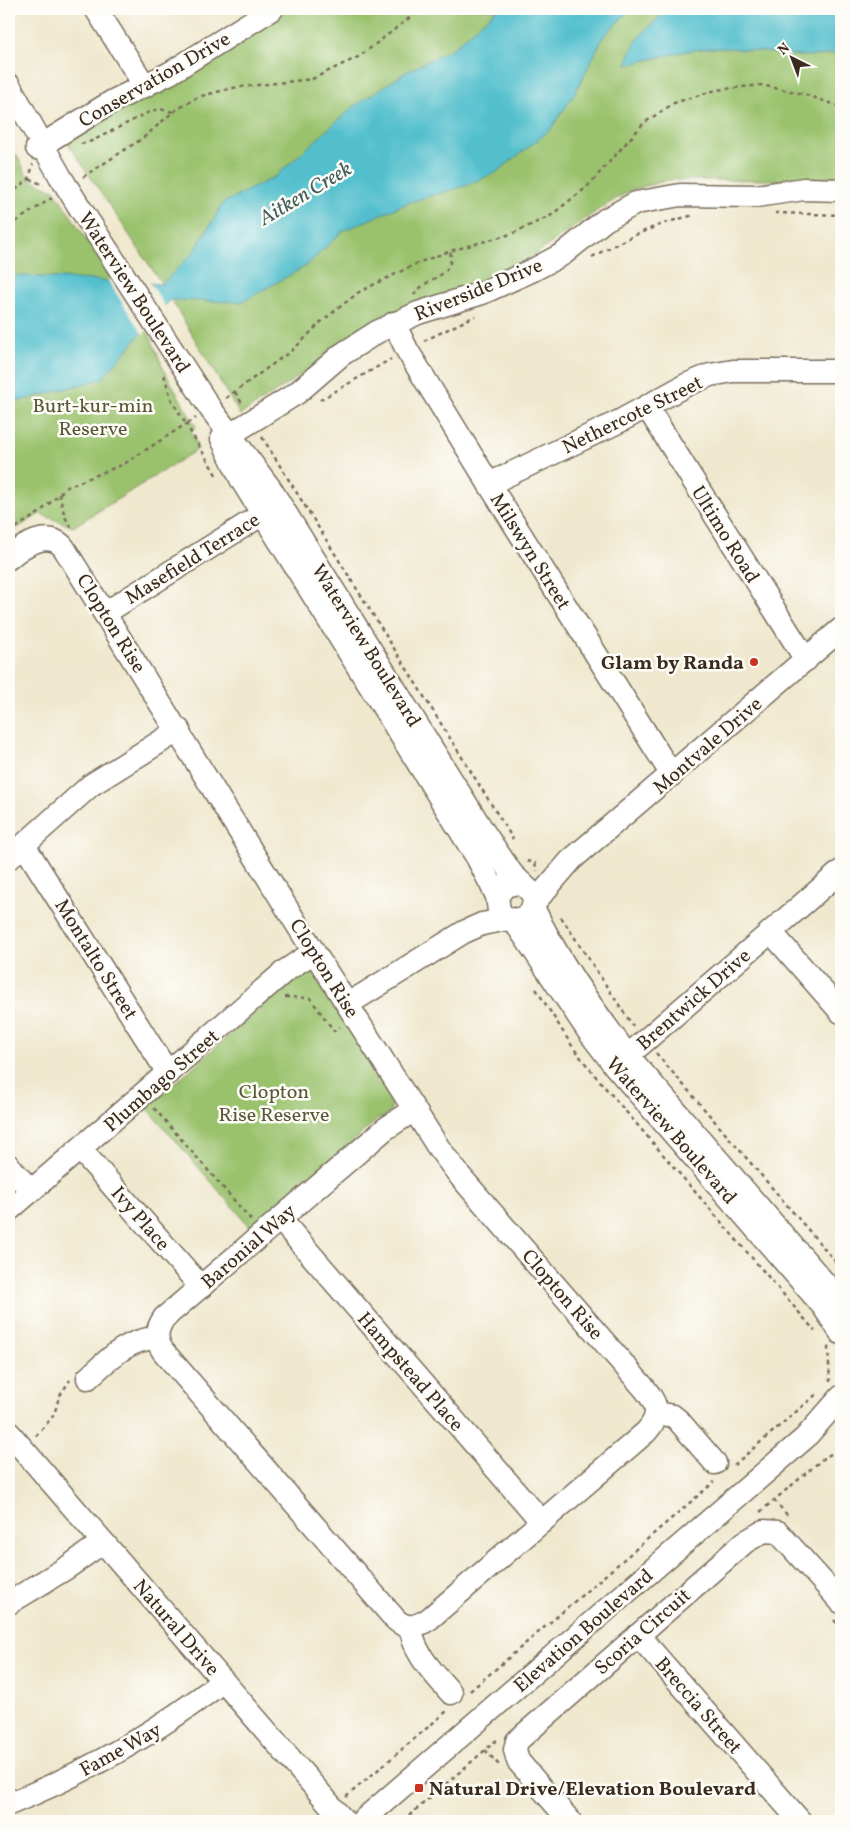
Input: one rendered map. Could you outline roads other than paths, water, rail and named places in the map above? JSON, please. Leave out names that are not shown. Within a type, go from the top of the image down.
[{"type":"street","points":[[96,9],[145,86]]},
{"type":"street","name":"Conservation Drive","points":[[47,141],[113,101],[170,74],[272,9]]},
{"type":"street","name":"Waterview Boulevard","points":[[9,85],[47,141],[60,184],[80,208],[210,408],[226,437],[242,481],[271,509],[385,692],[478,859],[496,898]]},
{"type":"street","name":"Waterview Boulevard","points":[[9,111],[47,141]]},
{"type":"street","name":"Riverside Drive","points":[[226,437],[261,426],[297,393],[358,343],[401,320],[482,293],[533,270],[563,254],[605,220],[636,202],[680,195],[756,196],[804,189],[841,190]]},
{"type":"street","name":"Milswyn Street","points":[[401,320],[407,350],[672,775]]},
{"type":"street","name":"Nethercote Street","points":[[490,484],[647,407],[686,385],[710,376],[733,371],[841,371]]},
{"type":"street","name":"Ultimo Road","points":[[647,407],[806,660]]},
{"type":"street","name":"Masefield Terrace","points":[[105,613],[271,509]]},
{"type":"street","name":"Clopton Rise","points":[[9,558],[37,541],[52,539],[64,548],[414,1110],[460,1176],[654,1400],[657,1413]]},
{"type":"street","name":"Montvale Drive","points":[[534,905],[571,860],[841,630]]},
{"type":"street","name":"Waterview Boulevard","points":[[385,692],[485,834],[528,881]]},
{"type":"street","points":[[17,852],[91,785],[179,730]]},
{"type":"street","name":"Montalto Street","points":[[17,852],[168,1073]]},
{"type":"street","name":"Montvale Drive","points":[[528,881],[571,860]]},
{"type":"street","name":"Brentwick Drive","points":[[622,1061],[841,871]]},
{"type":"street","points":[[352,1011],[464,932],[482,924],[525,917],[534,905],[528,881],[506,884],[496,898],[464,932]]},
{"type":"street","points":[[496,898],[499,911],[510,919]]},
{"type":"street","name":"Waterview Boulevard","points":[[534,905],[559,955],[597,1014],[622,1061]]},
{"type":"street","name":"Waterview Boulevard","points":[[510,919],[520,928],[589,1032],[622,1061],[758,1218],[841,1302]]},
{"type":"street","points":[[771,932],[841,1012]]},
{"type":"street","name":"Plumbago Street","points":[[9,1210],[81,1150],[285,970],[314,952]]},
{"type":"street","name":"Baronial Way","points":[[157,1338],[164,1318],[385,1128],[414,1110]]},
{"type":"street","name":"Ivy Place","points":[[81,1150],[201,1287]]},
{"type":"street","points":[[9,1166],[31,1192]]},
{"type":"street","name":"Waterview Boulevard","points":[[758,1218],[823,1306],[838,1338]]},
{"type":"street","name":"Hampstead Place","points":[[280,1219],[542,1522]]},
{"type":"street","points":[[88,1378],[132,1342],[142,1338],[157,1338],[163,1351],[395,1619],[411,1627]]},
{"type":"street","name":"Elevation Boulevard","points":[[362,1821],[805,1438],[841,1397]]},
{"type":"street","points":[[411,1627],[429,1619],[646,1432],[656,1420],[657,1413],[673,1416],[678,1420],[720,1471]]},
{"type":"street","name":"Elevation Boulevard","points":[[805,1438],[841,1416]]},
{"type":"street","name":"Natural Drive","points":[[9,1433],[339,1815]]},
{"type":"street","name":"Scoria Circuit","points":[[570,1821],[518,1761],[515,1750],[517,1741],[745,1542],[764,1530],[778,1532],[785,1537],[841,1602]]},
{"type":"street","points":[[9,1603],[68,1567],[104,1542]]},
{"type":"street","points":[[411,1627],[412,1640],[419,1655],[456,1698]]},
{"type":"street","name":"Breccia Street","points":[[638,1635],[800,1821]]},
{"type":"street","name":"Fame Way","points":[[9,1804],[120,1751],[164,1724],[223,1681]]},
{"type":"water","name":"Aitken Creek","points":[[497,9],[631,9],[604,36],[575,93],[550,130],[497,172],[465,186],[410,202],[343,231],[306,266],[242,302],[170,300],[102,379],[9,404],[9,275],[162,284],[194,252],[223,203],[276,176],[354,106],[406,72],[453,48]]},
{"type":"water","points":[[666,9],[841,9],[841,51],[828,55],[798,56],[708,48],[627,65],[629,55],[637,40]]},
{"type":"place","name":"Glam by Randa","points":[[754,662]]},
{"type":"place","name":"Natural Drive/Elevation Boulevard","points":[[419,1788]]},
{"type":"park label","name":"Burt-kur-min Reserve","points":[[93,416]]},
{"type":"park label","name":"Clopton Rise Reserve","points":[[274,1102]]}]
